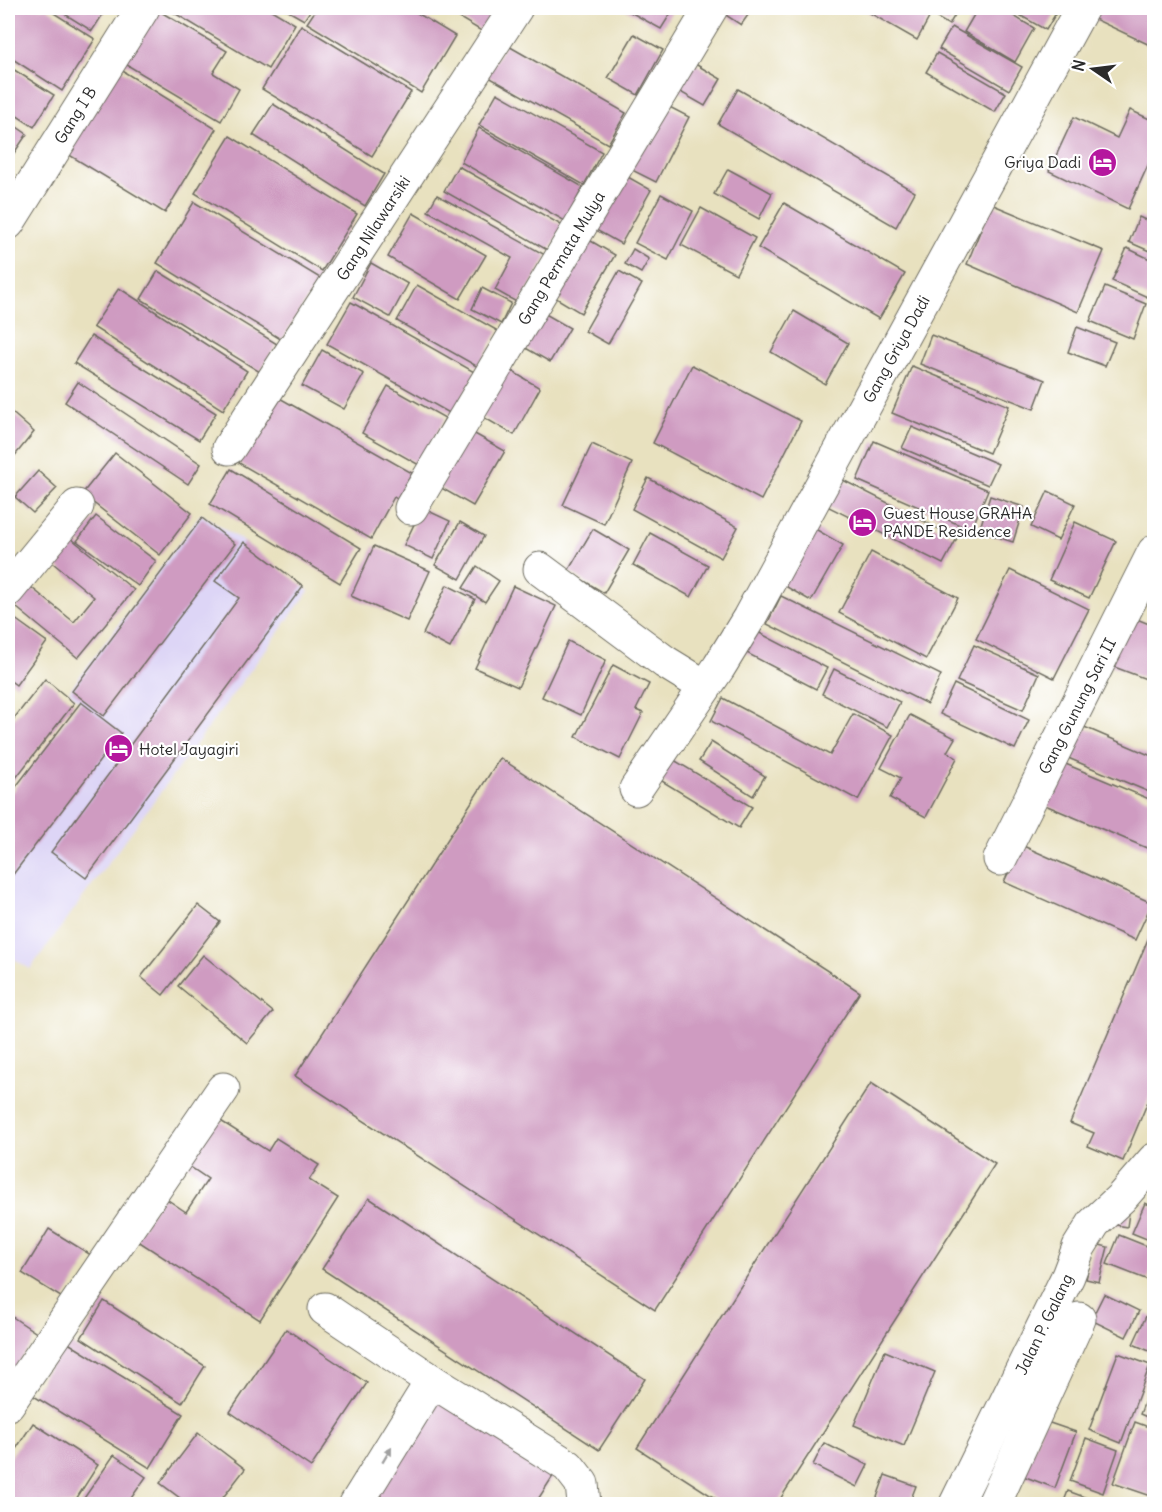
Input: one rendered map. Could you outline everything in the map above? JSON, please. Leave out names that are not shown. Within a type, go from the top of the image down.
[{"type":"street","name":"Gang I B","points":[[8,223],[143,8]]},
{"type":"street","name":"Gang Nilawarsiki","points":[[229,448],[516,8]]},
{"type":"street","name":"Gang Permata Mulya","points":[[411,508],[711,8]]},
{"type":"street","name":"Gang Griya Dadi","points":[[636,789],[719,667],[748,618],[1082,8]]},
{"type":"street","points":[[8,590],[77,506]]},
{"type":"street","name":"Gang Gunung Sari II","points":[[1000,860],[1155,552]]},
{"type":"street","points":[[540,569],[665,662],[704,687]]},
{"type":"street","points":[[8,1404],[223,1089]]},
{"type":"street","name":"Jalan P. Galang","points":[[956,1504],[1068,1276],[1079,1247],[1094,1223],[1121,1198],[1155,1160]]},
{"type":"street","points":[[325,1309],[432,1381],[568,1466],[582,1484],[584,1504]]},
{"type":"street","points":[[994,1504],[1079,1319]]},
{"type":"street","points":[[356,1504],[432,1381]]},
{"type":"shaded area","name":"Hotel Jayagiri","points":[[201,514],[244,542],[309,591],[30,969],[8,955],[8,797],[80,702],[69,691]]},
{"type":"building","points":[[8,8],[46,8],[95,39],[62,91],[8,56]]},
{"type":"building","points":[[55,8],[107,8],[92,31]]},
{"type":"building","points":[[154,8],[227,51],[213,73],[239,89],[221,121],[117,59]]},
{"type":"building","points":[[166,8],[268,8],[295,24],[268,69]]},
{"type":"building","points":[[283,8],[312,8],[304,20]]},
{"type":"building","points":[[317,8],[409,8],[455,36],[421,93],[307,23]]},
{"type":"building","points":[[443,8],[497,8],[483,32]]},
{"type":"building","points":[[623,8],[674,8],[661,29]]},
{"type":"building","points":[[715,8],[753,8],[741,25]]},
{"type":"building","points":[[861,8],[912,8],[929,18],[917,40]]},
{"type":"building","points":[[920,8],[959,8],[949,25]]},
{"type":"building","points":[[978,8],[1000,8],[1034,28],[1015,62],[964,32]]},
{"type":"building","points":[[1007,8],[1059,8],[1046,30]]},
{"type":"building","points":[[1090,8],[1154,8],[1154,47],[1086,15]]},
{"type":"building","points":[[301,25],[411,92],[372,156],[262,89]]},
{"type":"building","points":[[952,27],[1022,67],[1009,90],[939,49]]},
{"type":"building","points":[[634,34],[663,50],[638,95],[608,78]]},
{"type":"building","points":[[505,44],[626,113],[608,144],[487,76]]},
{"type":"building","points":[[937,53],[1006,93],[995,112],[926,72]]},
{"type":"building","points":[[690,61],[721,79],[705,106],[675,89]]},
{"type":"building","points":[[113,65],[216,129],[165,213],[61,150]]},
{"type":"building","points":[[8,66],[54,95],[34,127],[8,110]]},
{"type":"building","points":[[738,89],[915,192],[896,227],[718,124]]},
{"type":"building","points":[[497,93],[602,152],[584,185],[479,125]]},
{"type":"building","points":[[658,101],[689,117],[656,182],[624,166]]},
{"type":"building","points":[[273,104],[384,174],[365,206],[253,135]]},
{"type":"building","name":"Griya Dadi","points":[[1130,110],[1154,121],[1154,152],[1128,209],[1049,171],[1074,117],[1117,138]]},
{"type":"building","points":[[8,121],[27,134],[8,162]]},
{"type":"building","points":[[479,128],[583,187],[565,221],[461,162]]},
{"type":"building","points":[[230,136],[357,214],[322,271],[195,193]]},
{"type":"building","points":[[458,166],[563,226],[549,251],[444,191]]},
{"type":"building","points":[[728,169],[772,193],[759,219],[714,194]]},
{"type":"building","points":[[619,172],[651,190],[621,244],[589,226]]},
{"type":"building","points":[[661,194],[693,211],[668,260],[635,243]]},
{"type":"building","points":[[437,195],[547,256],[520,304],[495,290],[512,258],[428,211]]},
{"type":"building","points":[[194,202],[320,278],[282,340],[157,263]]},
{"type":"building","points":[[784,203],[905,274],[879,319],[758,248]]},
{"type":"building","points":[[991,204],[1104,251],[1078,312],[967,264]]},
{"type":"building","points":[[701,208],[755,238],[736,274],[681,245]]},
{"type":"building","points":[[413,213],[486,255],[460,299],[388,257]]},
{"type":"building","points":[[1139,217],[1154,224],[1154,253],[1129,242]]},
{"type":"building","points":[[584,237],[615,255],[581,313],[551,295]]},
{"type":"building","points":[[1127,248],[1154,261],[1154,300],[1112,281]]},
{"type":"building","points":[[633,249],[649,259],[641,273],[625,264]]},
{"type":"building","points":[[371,263],[408,284],[390,317],[353,297]]},
{"type":"building","points":[[158,271],[277,344],[260,372],[141,299]]},
{"type":"building","points":[[619,271],[642,284],[608,344],[585,331]]},
{"type":"building","points":[[417,285],[498,331],[478,367],[397,321]]},
{"type":"building","points":[[1105,287],[1146,304],[1133,339],[1090,321]]},
{"type":"building","points":[[119,288],[247,371],[223,410],[93,327]]},
{"type":"building","points":[[482,288],[511,303],[501,324],[472,309]]},
{"type":"building","points":[[351,302],[476,373],[453,415],[327,344]]},
{"type":"building","points":[[535,308],[570,328],[550,362],[515,342]]},
{"type":"building","points":[[794,311],[848,343],[825,384],[771,352]]},
{"type":"building","points":[[1077,327],[1115,342],[1105,366],[1068,352]]},
{"type":"building","points":[[931,335],[1045,380],[1034,409],[920,364]]},
{"type":"building","points":[[91,336],[216,413],[199,440],[74,363]]},
{"type":"building","points":[[322,350],[364,374],[344,409],[302,386]]},
{"type":"building","points":[[692,365],[801,421],[761,500],[653,443]]},
{"type":"building","points":[[912,366],[1009,406],[989,453],[892,413]]},
{"type":"building","points":[[505,367],[540,388],[514,435],[478,414]]},
{"type":"building","points":[[78,382],[201,464],[188,484],[65,402]]},
{"type":"building","points":[[388,386],[445,418],[419,465],[362,433]]},
{"type":"building","points":[[276,396],[412,473],[397,499],[394,497],[371,539],[239,463]]},
{"type":"building","points":[[8,409],[34,432],[8,464]]},
{"type":"building","points":[[912,427],[998,464],[988,485],[902,448]]},
{"type":"building","points":[[466,429],[505,451],[473,506],[436,485]]},
{"type":"building","points":[[874,441],[988,490],[971,530],[857,480]]},
{"type":"building","points":[[592,444],[632,463],[604,524],[563,505]]},
{"type":"building","points":[[115,453],[192,513],[160,555],[82,494]]},
{"type":"building","points":[[231,469],[361,548],[340,583],[210,504]]},
{"type":"building","points":[[38,471],[57,488],[33,513],[15,497]]},
{"type":"building","points":[[831,474],[957,538],[943,564],[817,501]]},
{"type":"building","points":[[648,478],[738,527],[721,558],[632,509]]},
{"type":"building","points":[[1048,491],[1075,504],[1058,540],[1031,527]]},
{"type":"building","points":[[990,496],[1024,507],[1013,542],[979,531]]},
{"type":"building","points":[[422,508],[450,521],[433,559],[404,545]]},
{"type":"building","points":[[96,516],[156,561],[138,586],[77,541]]},
{"type":"building","points":[[202,518],[235,544],[104,716],[72,691]]},
{"type":"building","points":[[460,522],[484,536],[460,579],[435,565]]},
{"type":"building","points":[[1075,522],[1116,541],[1089,598],[1049,580]]},
{"type":"building","points":[[805,523],[843,545],[811,601],[773,579]]},
{"type":"building","points":[[593,529],[629,550],[604,593],[568,571]]},
{"type":"building","points":[[650,533],[708,565],[691,597],[633,565]]},
{"type":"building","points":[[67,535],[134,590],[78,658],[11,603],[27,584],[74,622],[94,597],[48,559]]},
{"type":"building","points":[[244,542],[303,586],[86,878],[51,852],[239,598],[215,581]]},
{"type":"building","points":[[374,546],[430,571],[407,621],[351,596]]},
{"type":"building","points":[[871,552],[958,598],[926,659],[839,613]]},
{"type":"building","points":[[477,566],[499,581],[485,602],[463,588]]},
{"type":"building","points":[[1010,570],[1089,609],[1054,678],[976,639]]},
{"type":"building","points":[[447,585],[475,599],[450,648],[423,634]]},
{"type":"building","points":[[513,586],[556,606],[518,687],[475,668]]},
{"type":"building","points":[[781,596],[941,675],[927,704],[767,624]]},
{"type":"building","points":[[1127,615],[1154,626],[1154,682],[1109,665]]},
{"type":"building","points":[[11,616],[47,642],[16,685],[8,679],[8,620]]},
{"type":"building","points":[[750,628],[827,668],[816,689],[739,649]]},
{"type":"building","points":[[568,641],[606,660],[581,715],[542,697]]},
{"type":"building","points":[[974,645],[1039,674],[1023,710],[957,681]]},
{"type":"building","points":[[613,665],[649,684],[636,710],[643,713],[620,759],[576,737]]},
{"type":"building","points":[[834,669],[900,702],[887,727],[822,694]]},
{"type":"building","points":[[45,679],[74,703],[8,788],[8,726]]},
{"type":"building","points":[[954,684],[1029,720],[1015,749],[940,714]]},
{"type":"building","points":[[723,698],[830,755],[853,714],[893,735],[858,800],[711,721]]},
{"type":"building","points":[[81,702],[121,733],[8,881],[8,797]]},
{"type":"building","points":[[910,715],[955,738],[947,752],[957,758],[926,817],[890,798],[901,778],[881,768]]},
{"type":"building","points":[[1075,723],[1154,757],[1154,794],[1061,755]]},
{"type":"building","points":[[711,742],[765,776],[753,796],[699,761]]},
{"type":"building","points":[[664,754],[752,807],[739,828],[652,775]]},
{"type":"building","points":[[500,758],[860,992],[655,1310],[295,1076]]},
{"type":"building","points":[[1056,760],[1154,801],[1154,851],[1038,802]]},
{"type":"building","points":[[1021,845],[1152,903],[1135,940],[1004,882]]},
{"type":"building","points":[[198,905],[220,922],[163,995],[141,977]]},
{"type":"building","points":[[1154,925],[1154,1087],[1123,1161],[1088,1146],[1094,1133],[1070,1123]]},
{"type":"building","points":[[203,955],[273,1012],[247,1043],[178,986]]},
{"type":"building","points":[[871,1083],[995,1164],[777,1504],[724,1504],[637,1448]]},
{"type":"building","points":[[216,1118],[268,1151],[276,1138],[319,1165],[309,1180],[338,1198],[260,1320],[135,1239],[162,1196],[186,1212],[208,1179],[186,1164]]},
{"type":"building","points":[[369,1198],[645,1379],[599,1450],[322,1269]]},
{"type":"building","points":[[1145,1203],[1154,1207],[1154,1242],[1132,1233]]},
{"type":"building","points":[[1118,1210],[1129,1213],[1127,1227],[1115,1225]]},
{"type":"building","points":[[49,1229],[91,1255],[64,1299],[22,1273]]},
{"type":"building","points":[[1119,1235],[1154,1249],[1154,1262],[1148,1280],[1107,1264]]},
{"type":"building","points":[[1095,1244],[1108,1247],[1099,1282],[1086,1279]]},
{"type":"building","points":[[1104,1294],[1139,1311],[1126,1337],[1091,1320]]},
{"type":"building","points":[[104,1301],[205,1366],[182,1403],[81,1338]]},
{"type":"building","points":[[8,1314],[38,1334],[8,1379]]},
{"type":"building","points":[[1147,1314],[1154,1318],[1154,1353],[1133,1344]]},
{"type":"building","points":[[286,1329],[367,1383],[311,1467],[230,1412]]},
{"type":"building","points":[[65,1341],[183,1414],[150,1468],[32,1395]]},
{"type":"building","points":[[885,1351],[935,1372],[904,1446],[854,1425]]},
{"type":"building","points":[[1118,1353],[1150,1365],[1121,1443],[1089,1430]]},
{"type":"building","points":[[1154,1378],[1154,1420],[1140,1414]]},
{"type":"building","points":[[437,1397],[555,1473],[535,1504],[368,1504]]},
{"type":"building","points":[[1044,1421],[1076,1432],[1055,1488],[1023,1476]]},
{"type":"building","points":[[1135,1422],[1154,1429],[1154,1497],[1113,1483]]},
{"type":"building","points":[[33,1423],[98,1465],[73,1504],[8,1504],[8,1461]]},
{"type":"building","points":[[198,1433],[245,1469],[218,1504],[188,1504],[160,1483]]},
{"type":"building","points":[[1086,1438],[1118,1450],[1103,1493],[1070,1481]]},
{"type":"building","points":[[824,1443],[868,1465],[857,1487],[813,1465]]},
{"type":"building","points":[[114,1455],[146,1477],[127,1504],[80,1504]]},
{"type":"building","points":[[885,1475],[916,1486],[909,1504],[875,1503]]},
{"type":"building","points":[[1068,1491],[1103,1504],[1063,1504]]},
{"type":"place","name":"Griya Dadi","points":[[1102,162]]},
{"type":"place","name":"Guest House GRAHA PANDE Residence","points":[[862,522]]},
{"type":"place","name":"Hotel Jayagiri","points":[[118,749]]}]
